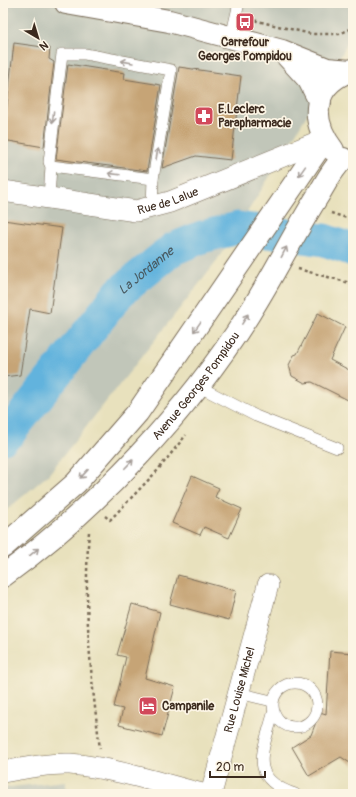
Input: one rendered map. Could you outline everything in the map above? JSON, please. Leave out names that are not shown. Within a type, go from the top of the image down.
[{"type":"main road","points":[[66,3],[141,9],[169,21],[233,27],[282,51],[327,69],[352,70]]},
{"type":"main road","points":[[282,51],[309,80],[320,102]]},
{"type":"main road","points":[[348,162],[325,139],[319,127],[320,102],[328,83],[342,73],[352,70]]},
{"type":"main road","points":[[3,547],[76,483],[138,412],[244,260],[280,202],[325,139]]},
{"type":"main road","name":"Avenue Georges Pompidou","points":[[3,576],[22,562],[92,501],[170,421],[234,338],[266,287],[310,207],[348,162]]},
{"type":"street","name":"Rue de Lalue","points":[[3,191],[136,211],[170,202],[260,167],[325,139]]},
{"type":"street","name":"Rue Louise Michel","points":[[211,794],[238,694],[243,652],[268,585]]},
{"type":"street","points":[[3,772],[21,768],[68,764],[102,769],[202,794]]},
{"type":"lane","points":[[233,27],[239,3]]},
{"type":"lane","points":[[49,198],[51,166],[49,162],[62,54],[85,54],[171,70],[152,179],[152,207]]},
{"type":"lane","points":[[51,166],[152,179]]},
{"type":"lane","points":[[198,386],[256,416],[337,448]]},
{"type":"lane","points":[[273,714],[281,724],[293,728],[306,725],[315,716],[317,703],[312,692],[302,684],[289,683],[278,690],[272,701],[273,714],[262,754],[263,769],[269,781],[280,789],[295,794]]},
{"type":"lane","points":[[238,694],[272,701]]},
{"type":"path","points":[[233,27],[311,34],[339,34],[353,28]]},
{"type":"path","points":[[278,264],[353,285]]},
{"type":"path","points":[[100,519],[105,515]]},
{"type":"path","points":[[89,527],[86,572],[91,673],[102,769]]},
{"type":"shaded area","points":[[3,3],[353,3],[353,33],[325,85],[214,265],[48,475],[3,513]]},
{"type":"shaded area","points":[[66,781],[66,794],[3,794],[3,788]]},
{"type":"building","points":[[14,43],[50,48],[49,59],[54,62],[44,147],[3,140]]},
{"type":"building","points":[[68,64],[125,73],[124,79],[161,85],[147,171],[56,159]]},
{"type":"building","name":"E.Leclerc Parapharmacie","points":[[179,67],[241,76],[231,160],[196,156],[162,168]]},
{"type":"building","points":[[3,220],[62,228],[50,313],[30,309],[20,375],[3,377]]},
{"type":"building","points":[[318,313],[345,327],[330,360],[353,372],[353,390],[348,400],[312,382],[305,383],[292,376],[289,365],[294,355],[297,354]]},
{"type":"building","points":[[192,476],[219,488],[215,497],[242,509],[229,538],[204,527],[200,535],[172,523]]},
{"type":"building","points":[[178,575],[236,591],[229,620],[170,604]]},
{"type":"building","points":[[132,604],[160,612],[145,678],[175,687],[162,736],[119,725],[123,709],[114,707],[126,657],[117,655]]},
{"type":"building","points":[[330,651],[353,653],[353,765],[341,757],[309,776],[292,747],[311,735],[320,712],[326,714]]},
{"type":"waterway","name":"La Jordanne","points":[[3,438],[9,433],[120,292],[173,249],[202,237],[238,228],[324,240],[353,250]]},
{"type":"place","name":"Carrefour Georges Pompidou","points":[[245,22]]},
{"type":"place","name":"E.Leclerc Parapharmacie","points":[[204,116]]},
{"type":"place","name":"Campanile","points":[[148,706]]}]
